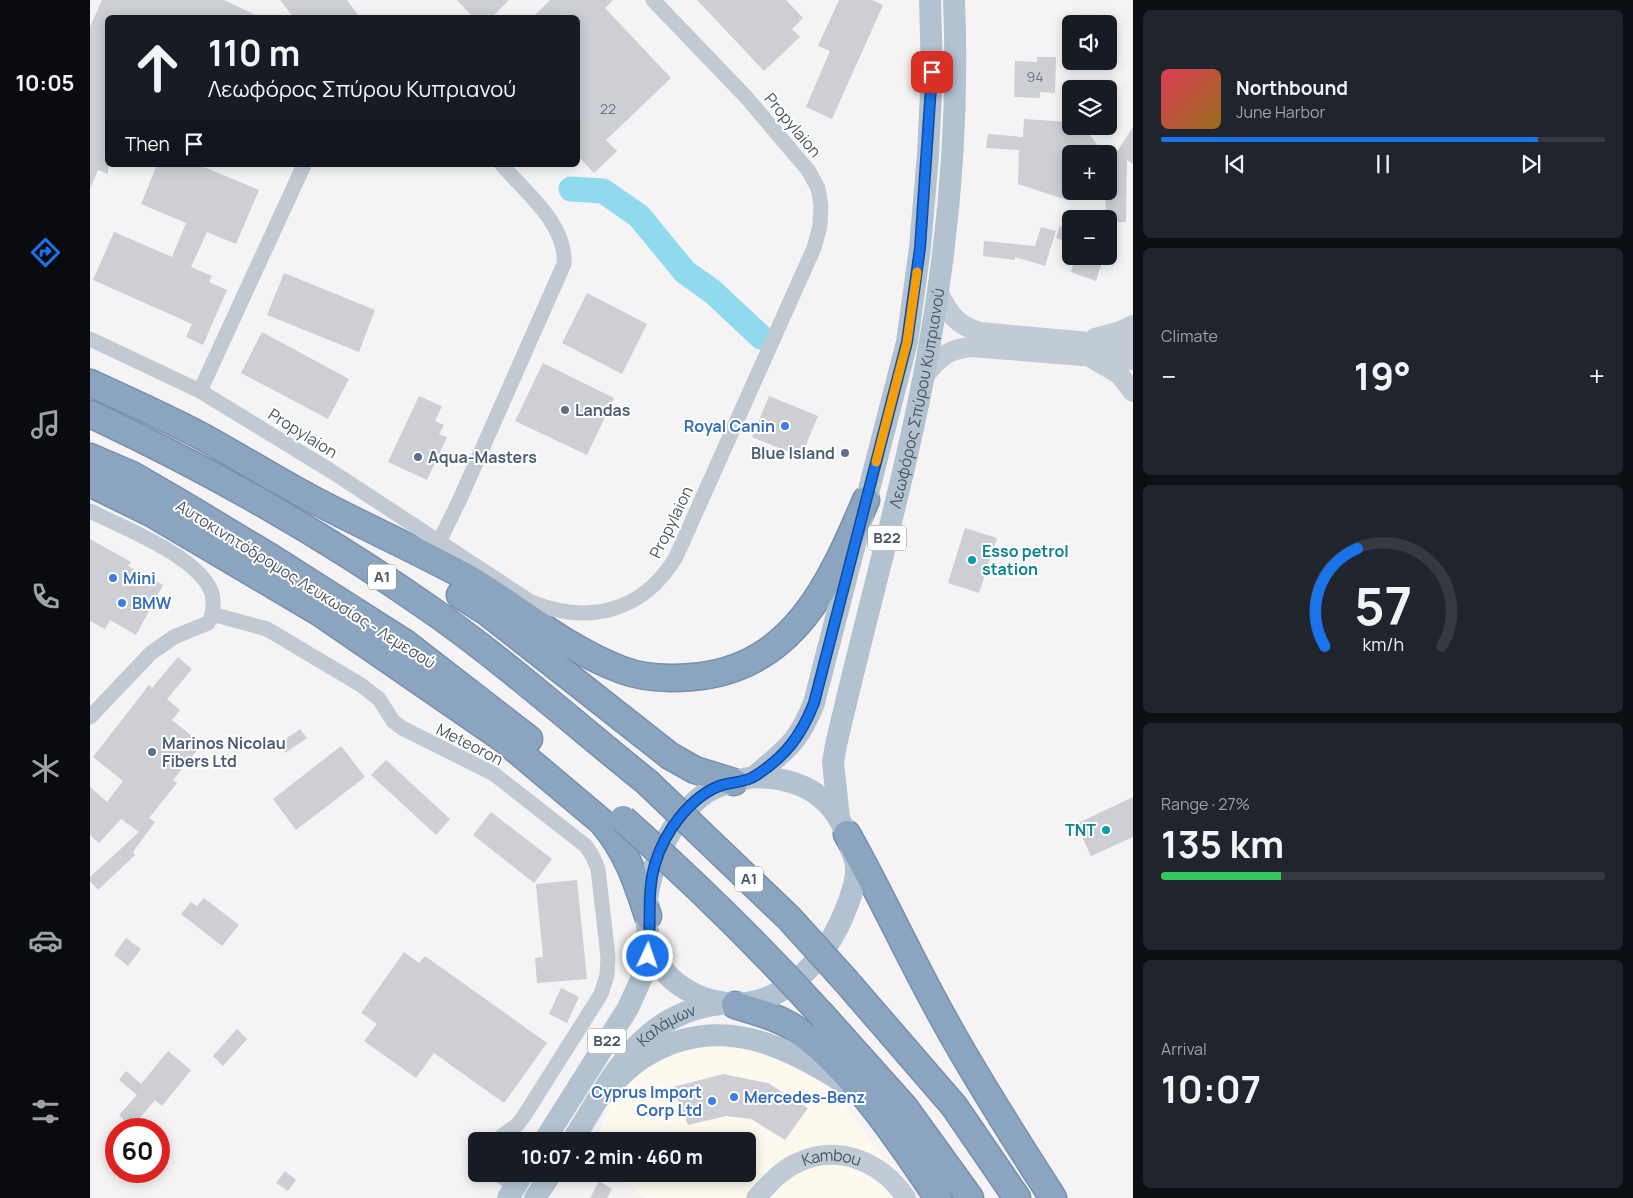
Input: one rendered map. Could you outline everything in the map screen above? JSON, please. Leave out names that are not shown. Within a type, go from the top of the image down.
[{"type":"highway","points":[[90,383],[202,437],[310,498],[468,578],[587,654],[623,671],[649,676],[680,678],[708,676],[739,666],[767,653],[788,636],[818,598],[839,564],[866,500]]},
{"type":"highway","name":"A1","points":[[90,414],[186,462],[376,573],[437,614],[517,674],[647,782],[789,918],[846,981],[954,1106],[1017,1198]]},
{"type":"highway","name":"Αυτοκινητόδρομος Λευκωσίας - Λεμεσού","points":[[90,457],[132,475],[270,557],[405,643],[500,714],[623,819],[704,892],[764,951],[905,1108],[970,1198]]},
{"type":"highway","points":[[90,483],[153,514],[322,614],[502,738],[602,822],[613,835],[633,871],[648,924]]},
{"type":"highway","points":[[310,498],[487,612],[670,756],[695,770],[744,779]]},
{"type":"highway","points":[[843,826],[880,893],[913,963],[947,1025],[994,1106],[1053,1198]]},
{"type":"highway","points":[[730,1004],[788,1024],[835,1063],[863,1095],[938,1198]]},
{"type":"main road","name":"Λεωφόρος Σπύρου Κυπριανού","points":[[744,779],[789,748],[806,722],[821,682],[907,342],[914,294],[928,144],[932,72],[930,0]]},
{"type":"main road","name":"Λεωφόρος Σπύρου Κυπριανού","points":[[843,826],[833,762],[836,745],[923,378],[938,291],[953,139],[956,42],[954,0]]},
{"type":"main road","points":[[938,291],[952,317],[968,328],[1085,349],[1133,360]]},
{"type":"main road","points":[[1085,349],[1133,324]]},
{"type":"main road","points":[[923,378],[941,356],[958,348],[1085,349],[1133,346]]},
{"type":"main road","points":[[1085,349],[1119,374],[1133,392]]},
{"type":"main road","name":"B22","points":[[744,779],[784,779],[797,783],[821,797],[843,826],[856,868],[850,898],[839,928],[825,951],[796,980],[781,990],[764,999],[730,1004],[696,995],[668,976],[659,964],[648,924],[649,891],[655,864],[673,826],[690,806],[707,793],[744,779]]},
{"type":"main road","name":"Καλάμων","points":[[550,1132],[628,1008],[643,975],[648,924]]},
{"type":"main road","name":"Καλάμων","points":[[578,1132],[628,1057],[640,1041],[655,1028],[702,1006],[730,1004]]},
{"type":"main road","points":[[603,1094],[644,1057],[659,1048],[690,1038],[724,1034],[770,1044],[827,1072],[863,1095]]},
{"type":"main road","name":"Kambou","points":[[756,1198],[777,1176],[798,1162],[826,1155],[839,1155],[865,1162],[879,1169],[899,1187],[906,1198]]},
{"type":"main road","points":[[535,1198],[546,1182]]},
{"type":"street","name":"Propylaion","points":[[90,339],[200,391],[331,471],[530,602],[555,611],[579,613],[604,612],[631,603],[653,587],[676,556],[814,248],[820,226],[821,206],[818,188],[808,170],[746,97],[653,0]]},
{"type":"street","points":[[200,391],[303,167]]},
{"type":"street","points":[[439,542],[460,499],[564,264],[563,247],[557,231],[545,214],[504,167]]},
{"type":"street","points":[[90,511],[181,558],[192,566],[212,593],[212,614],[204,626],[174,637],[151,653],[90,717]]},
{"type":"street","name":"Meteoron","points":[[212,614],[267,629],[361,685],[379,699],[397,725],[494,774],[586,846],[594,857],[598,874],[608,957],[606,981],[601,994],[524,1116],[507,1132]]},
{"type":"shaded area","points":[[696,1035],[788,1046],[846,1106],[911,1198],[645,1198],[626,1182],[756,1182],[756,1132],[599,1132],[620,1082]]},
{"type":"building","points":[[102,0],[224,0],[256,15],[105,15],[105,167],[108,167],[108,174],[98,170],[90,189],[90,27]]},
{"type":"building","points":[[280,0],[347,0],[358,15],[292,15]]},
{"type":"building","points":[[457,0],[509,0],[494,15],[471,15]]},
{"type":"building","points":[[550,0],[613,0],[605,8],[671,78],[606,140],[617,151],[594,173],[580,158],[580,15],[535,15]]},
{"type":"building","points":[[697,0],[786,0],[803,18],[792,29],[800,37],[764,71]]},
{"type":"building","points":[[839,0],[872,0],[883,5],[832,119],[806,107],[830,51],[818,46]]},
{"type":"building","points":[[1037,57],[1056,57],[1055,93],[1040,92],[1040,98],[1014,97],[1015,61],[1037,62]]},
{"type":"building","points":[[1024,119],[1062,121],[1062,135],[1090,135],[1097,145],[1062,145],[1062,198],[1018,184],[1019,150],[986,148],[988,134],[1023,137]]},
{"type":"building","points":[[1133,127],[1133,164],[1127,160],[1126,222],[1117,222],[1117,210],[1105,210],[1106,200],[1117,200],[1117,152]]},
{"type":"building","points":[[156,167],[204,167],[259,190],[236,244],[207,232],[191,267],[212,276],[209,282],[227,290],[203,345],[186,337],[192,324],[93,280],[114,232],[172,257],[186,223],[141,204]]},
{"type":"building","points":[[1060,226],[1062,227],[1062,240],[1056,238]]},
{"type":"building","points":[[1041,227],[1056,231],[1045,266],[1015,257],[1015,260],[983,256],[984,241],[1035,246]]},
{"type":"building","points":[[1073,265],[1101,265],[1096,281],[1071,272]]},
{"type":"building","points":[[284,273],[375,310],[359,352],[267,315]]},
{"type":"building","points":[[587,293],[647,324],[622,374],[562,343]]},
{"type":"building","points":[[262,332],[349,379],[328,419],[241,373]]},
{"type":"building","name":"Landas","points":[[543,363],[614,398],[587,455],[515,421]]},
{"type":"building","points":[[419,396],[442,406],[435,421],[444,425],[439,434],[447,437],[427,480],[388,462]]},
{"type":"building","name":"Royal Canin","points":[[769,396],[818,416],[801,457],[752,437]]},
{"type":"building","name":"Esso petrol station","points":[[965,528],[997,538],[979,593],[948,583]]},
{"type":"building","name":"BMW","points":[[90,539],[131,562],[128,566],[163,585],[136,635],[110,620],[105,629],[90,621]]},
{"type":"building","points":[[178,657],[192,669],[167,699],[180,710],[172,720],[202,744],[173,780],[177,783],[149,818],[155,822],[133,852],[135,855],[98,890],[90,881],[90,877],[139,832],[121,819],[99,843],[90,835],[90,787],[107,802],[123,781],[93,757],[149,685],[152,688]]},
{"type":"building","points":[[300,729],[307,738],[285,753],[278,744]]},
{"type":"building","points":[[341,746],[365,777],[296,830],[273,799]]},
{"type":"building","points":[[386,760],[450,819],[436,835],[371,775]]},
{"type":"building","name":"TNT","points":[[1133,797],[1133,837],[1091,856],[1076,824]]},
{"type":"building","points":[[491,812],[552,859],[534,883],[473,835]]},
{"type":"building","points":[[577,880],[587,979],[537,983],[535,958],[543,957],[536,884]]},
{"type":"building","points":[[204,898],[239,925],[222,946],[181,914],[191,902],[197,906]]},
{"type":"building","points":[[126,938],[141,949],[128,966],[114,955]]},
{"type":"building","points":[[404,952],[419,963],[425,956],[547,1043],[504,1103],[434,1053],[416,1078],[364,1041],[377,1024],[361,1013]]},
{"type":"building","points":[[561,988],[579,997],[567,1023],[549,1014]]},
{"type":"building","points":[[237,1029],[247,1039],[223,1066],[213,1056]]},
{"type":"building","points":[[168,1051],[191,1070],[162,1106],[155,1100],[140,1118],[122,1118],[119,1115],[137,1095],[119,1080],[126,1071],[141,1084]]},
{"type":"building","name":"Mercedes-Benz","points":[[723,1074],[768,1083],[808,1108],[785,1140],[751,1119],[726,1116],[688,1125],[673,1087]]},
{"type":"building","points":[[285,1171],[296,1180],[288,1191],[276,1183]]},
{"type":"building","points":[[598,1182],[612,1189],[607,1198],[590,1198]]},
{"type":"waterway","points":[[571,189],[603,191],[639,216],[685,272],[713,292],[761,337]]},
{"type":"slow traffic","points":[[876,462],[907,342],[917,272]]},
{"type":"place","name":"Landas","points":[[565,410]]},
{"type":"place","name":"Royal Canin","points":[[785,426]]},
{"type":"place","name":"Blue Island","points":[[845,453]]},
{"type":"place","name":"Aqua-Masters","points":[[418,457]]},
{"type":"place","name":"Esso petrol station","points":[[972,560]]},
{"type":"place","name":"Mini","points":[[113,578]]},
{"type":"place","name":"BMW","points":[[122,603]]},
{"type":"place","name":"Marinos Nicolau Fibers Ltd","points":[[152,752]]},
{"type":"place","name":"TNT","points":[[1106,830]]},
{"type":"place","name":"Mercedes-Benz","points":[[734,1097]]},
{"type":"place","name":"Cyprus Import Corp Ltd","points":[[712,1101]]},
{"type":"route","points":[[648,956],[649,891],[655,864],[673,826],[690,806],[707,793],[717,787],[754,777],[789,748],[799,736],[806,722],[821,682],[907,342],[920,248],[928,154],[932,72]]}]
